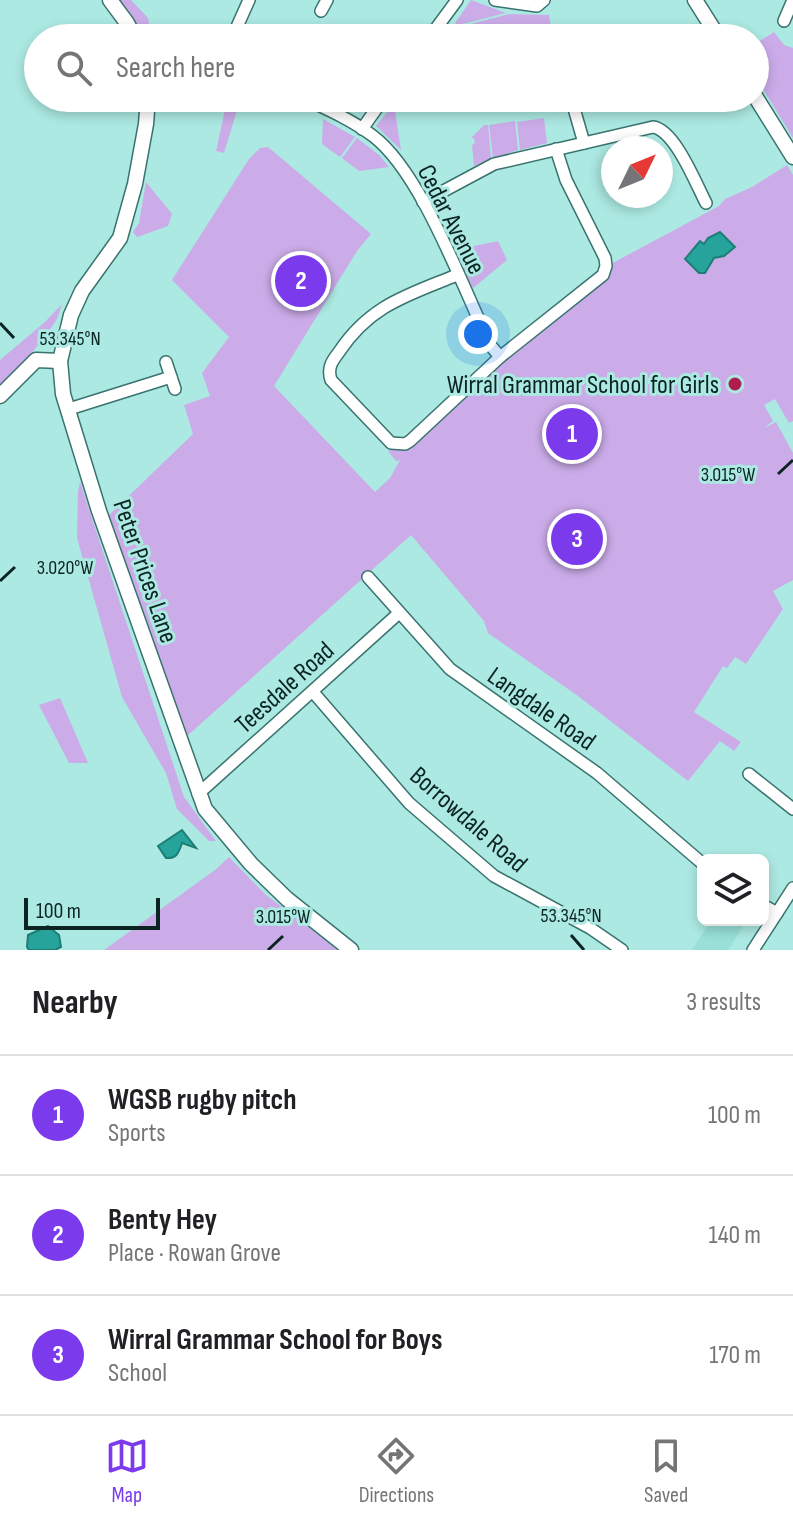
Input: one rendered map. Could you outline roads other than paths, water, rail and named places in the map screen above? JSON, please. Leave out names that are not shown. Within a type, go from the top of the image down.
[{"type":"street","points":[[110,0],[128,24]]},
{"type":"street","points":[[238,24],[249,0]]},
{"type":"street","points":[[439,24],[457,0]]},
{"type":"street","points":[[495,0],[523,6],[537,6],[544,0]]},
{"type":"street","points":[[695,0],[710,24]]},
{"type":"street","points":[[784,21],[793,0]]},
{"type":"street","points":[[0,396],[36,360],[60,361],[71,315],[82,291],[120,238],[135,184],[147,112]]},
{"type":"street","name":"Cedar Avenue","points":[[333,112],[385,147],[407,175],[423,202],[491,346],[500,357]]},
{"type":"street","points":[[362,129],[374,112]]},
{"type":"street","points":[[575,112],[584,143]]},
{"type":"street","points":[[765,112],[793,157]]},
{"type":"street","points":[[423,202],[493,165],[647,128],[660,128],[672,140],[706,204]]},
{"type":"street","points":[[457,275],[379,308],[348,337],[329,367],[331,380],[387,441],[399,445],[410,441],[500,357],[603,275],[605,258],[566,180],[556,149]]},
{"type":"street","name":"Peter Prices Lane","points":[[60,361],[63,394],[99,511],[205,809],[251,864],[287,899],[351,950]]},
{"type":"street","points":[[69,409],[173,383],[166,362]]},
{"type":"street","name":"Langdale Road","points":[[368,577],[438,658],[468,684],[597,773],[697,859]]},
{"type":"street","name":"Teesdale Road","points":[[198,794],[399,613]]},
{"type":"street","name":"Borrowdale Road","points":[[313,692],[409,803],[494,876],[590,928],[622,950]]},
{"type":"street","points":[[749,774],[793,809]]},
{"type":"street","points":[[782,800],[791,788]]},
{"type":"street","points":[[753,950],[793,888]]},
{"type":"street","points":[[769,908],[777,913]]},
{"type":"place","name":"Benty Hey","points":[[301,281]]},
{"type":"place","name":"Wirral Grammar School for Girls","points":[[735,384]]},
{"type":"place","name":"WGSB rugby pitch","points":[[572,434]]},
{"type":"place","name":"Wirral Grammar School for Boys","points":[[577,539]]}]
